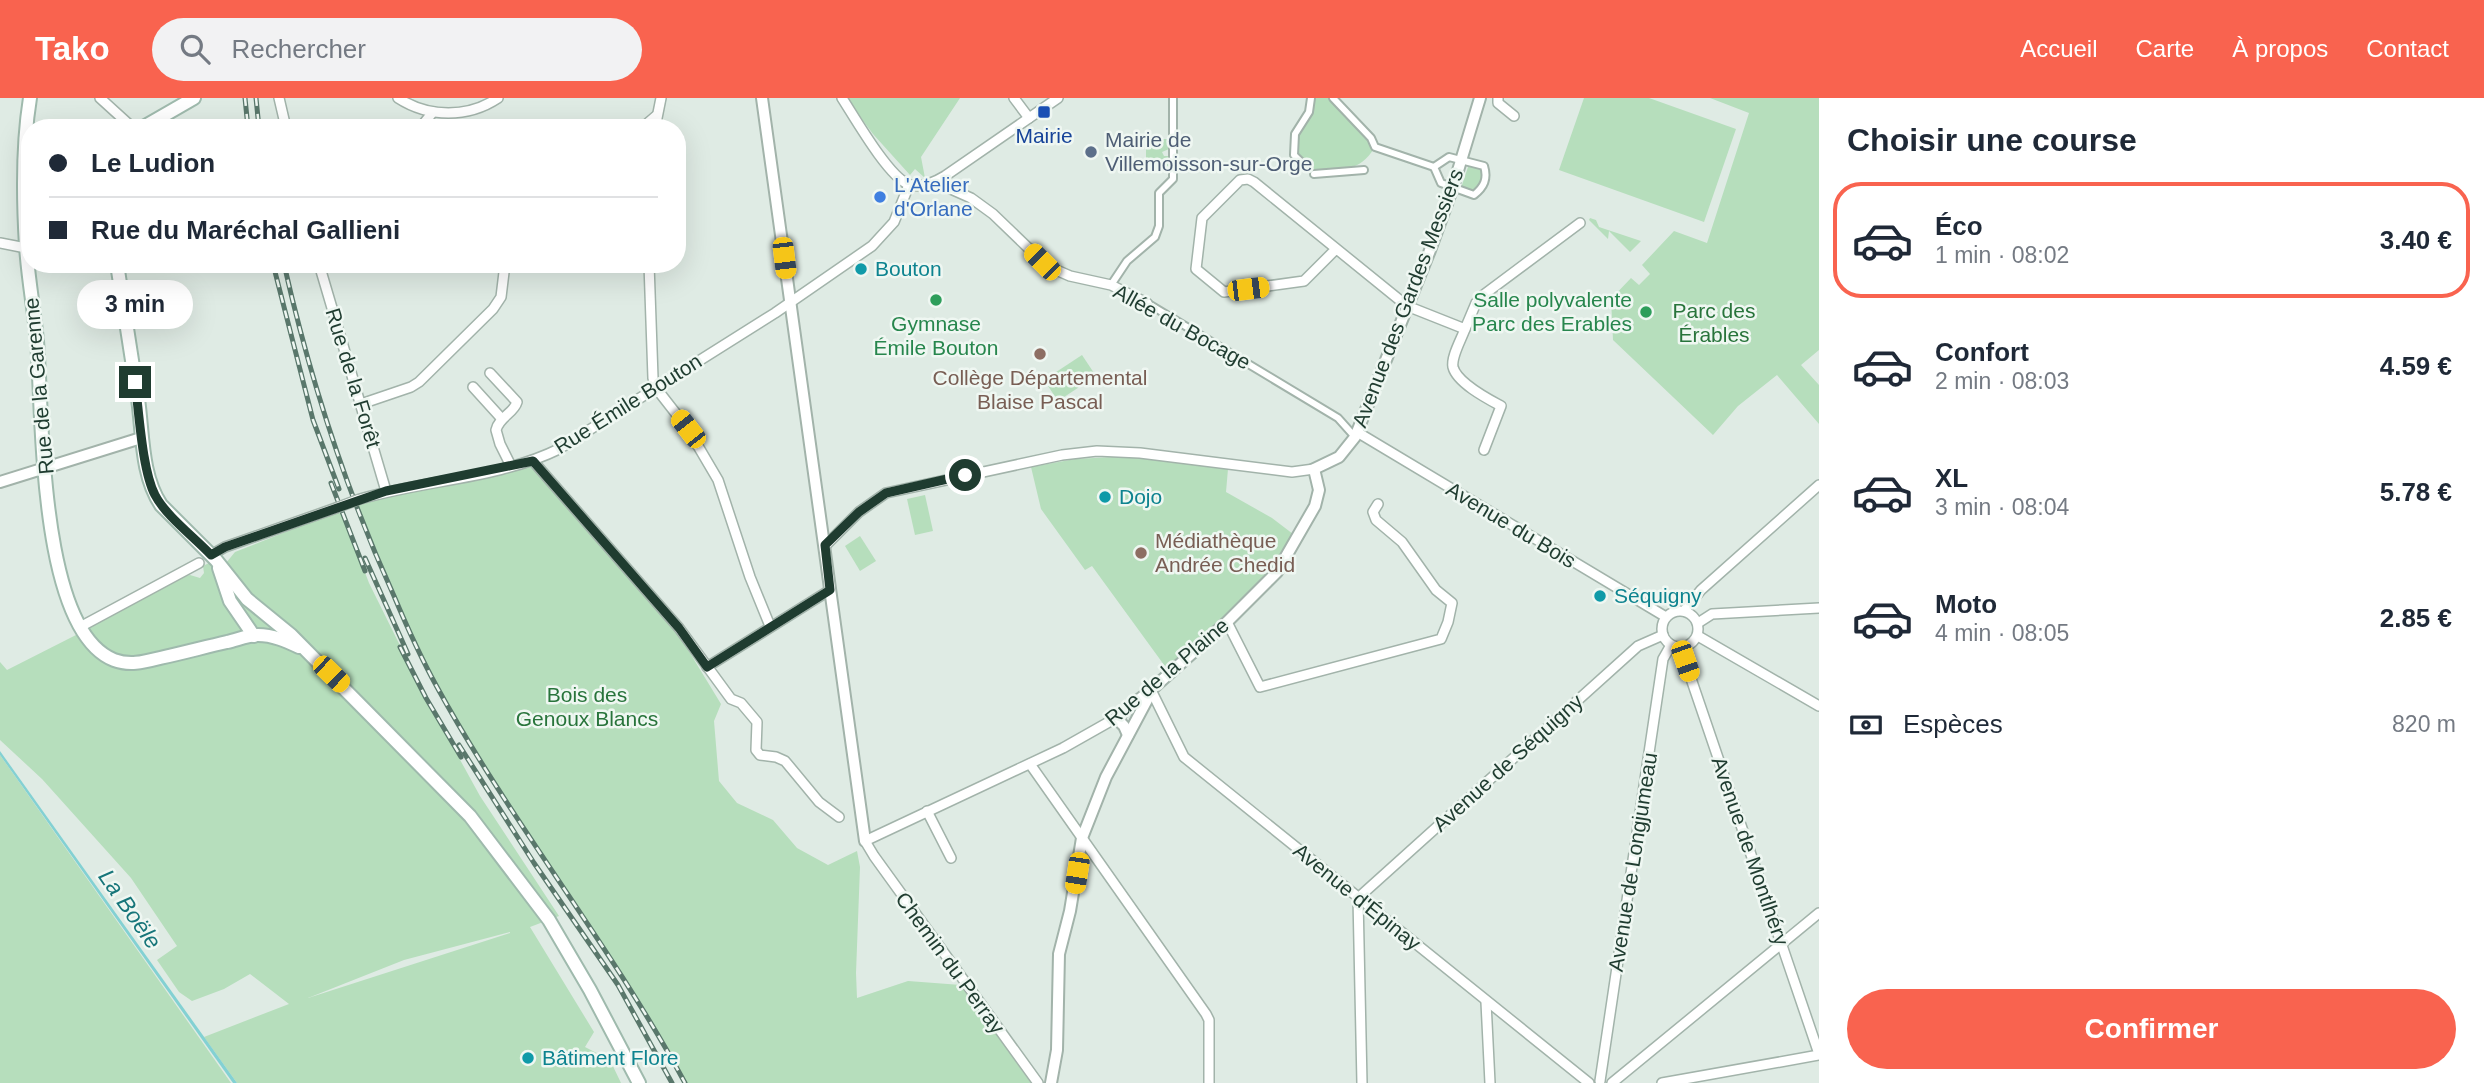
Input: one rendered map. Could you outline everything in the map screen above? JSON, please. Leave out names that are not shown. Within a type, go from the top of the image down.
[{"type":"main road","name":"Rue de la Garenne","points":[[28,119],[30,98]]},
{"type":"main road","points":[[158,119],[194,98]]},
{"type":"main road","name":"Rue de la Garenne","points":[[29,273],[38,353],[43,468],[57,561],[85,637],[99,652],[125,663],[145,662],[256,635],[289,642],[311,654]]},
{"type":"main road","points":[[118,273],[140,413],[141,438],[150,481],[161,505],[213,557],[247,599],[311,654],[470,816],[549,920],[639,1083]]},
{"type":"main road","points":[[213,557],[230,601],[256,635]]},
{"type":"main road","points":[[256,635],[264,614]]},
{"type":"street","points":[[100,98],[123,119]]},
{"type":"street","points":[[279,98],[284,119]]},
{"type":"street","points":[[398,98],[415,108],[433,112],[477,109],[498,98]]},
{"type":"street","points":[[656,119],[660,98]]},
{"type":"street","points":[[762,98],[865,841]]},
{"type":"street","points":[[842,98],[889,167],[909,185],[935,182],[1056,99]]},
{"type":"street","points":[[1014,98],[1029,118]]},
{"type":"street","points":[[1111,285],[1127,261],[1155,237],[1159,226],[1159,193],[1173,179],[1173,98]]},
{"type":"street","points":[[1304,165],[1294,155],[1295,134],[1309,112],[1311,98]]},
{"type":"street","points":[[1333,98],[1371,138],[1374,147],[1434,167],[1441,183],[1474,195],[1485,182],[1484,166],[1462,159],[1449,156],[1434,167]]},
{"type":"street","name":"Avenue des Gardes Messiers","points":[[825,545],[859,512],[886,493],[1062,455],[1115,451],[1292,472],[1314,469],[1339,457],[1356,434],[1407,306],[1453,187],[1480,98]]},
{"type":"street","points":[[1498,98],[1498,103],[1514,116]]},
{"type":"street","points":[[427,119],[433,112]]},
{"type":"street","points":[[652,119],[656,116]]},
{"type":"street","points":[[1314,174],[1364,170]]},
{"type":"street","points":[[1336,249],[1304,281],[1271,286],[1224,292],[1196,270],[1202,218],[1240,180],[1248,178],[1407,306],[1465,330]]},
{"type":"street","name":"Allée du Bocage","points":[[935,182],[971,198],[993,214],[1047,266],[1070,276],[1111,285],[1147,303],[1338,418],[1356,434]]},
{"type":"street","name":"Rue Émile Bouton","points":[[213,557],[225,547],[357,500],[386,491],[533,461],[559,449],[790,303],[879,241],[894,222],[909,185]]},
{"type":"street","points":[[1484,450],[1501,406],[1477,393],[1453,368],[1476,303],[1580,223]]},
{"type":"street","points":[[0,243],[21,247]]},
{"type":"street","name":"Rue de la Forêt","points":[[321,273],[386,491]]},
{"type":"street","points":[[360,404],[411,387],[427,375],[493,309],[501,297],[504,273]]},
{"type":"street","points":[[649,273],[651,368],[656,388],[688,429],[719,480],[750,577],[770,626]]},
{"type":"street","points":[[490,373],[517,402],[516,407],[502,419],[496,430],[496,436],[511,466]]},
{"type":"street","points":[[473,387],[502,419]]},
{"type":"street","name":"Avenue du Bois","points":[[1356,434],[1666,617]]},
{"type":"street","points":[[0,482],[141,438]]},
{"type":"street","points":[[533,461],[679,628],[731,699],[741,704],[757,722],[756,750],[760,755],[785,761],[819,802],[839,817]]},
{"type":"street","name":"Rue de la Plaine","points":[[865,841],[1030,764],[1116,718],[1147,693],[1227,622],[1277,572],[1318,498],[1314,469]]},
{"type":"street","points":[[1684,611],[1701,590],[1819,485]]},
{"type":"street","points":[[1227,622],[1260,687],[1440,639],[1448,622],[1452,603],[1436,590],[1402,541],[1376,520],[1373,512],[1378,504]]},
{"type":"street","points":[[80,627],[199,563]]},
{"type":"street","points":[[707,667],[830,590]]},
{"type":"street","points":[[1698,623],[1712,614],[1819,608]]},
{"type":"street","points":[[1677,611],[1684,611],[1695,617],[1698,636],[1683,648],[1671,645],[1662,629],[1666,617],[1677,611]]},
{"type":"street","name":"Avenue de Séquigny","points":[[1358,898],[1638,646],[1663,635]]},
{"type":"street","points":[[1698,636],[1819,706]]},
{"type":"street","name":"Avenue de Longjumeau","points":[[1597,1083],[1663,659],[1671,645]]},
{"type":"street","name":"Avenue de Montlhéry","points":[[1683,648],[1685,661],[1819,1055]]},
{"type":"street","points":[[1051,1083],[1057,1050],[1059,954],[1070,911],[1082,838],[1106,777],[1147,700],[1147,693]]},
{"type":"street","name":"Avenue d'Épinay","points":[[1147,693],[1184,757],[1486,1002],[1597,1083]]},
{"type":"street","points":[[1116,718],[1128,735]]},
{"type":"street","points":[[1030,764],[1209,1020],[1209,1083]]},
{"type":"street","points":[[927,811],[951,859]]},
{"type":"street","name":"Chemin du Perray","points":[[865,841],[1038,1083]]},
{"type":"street","points":[[1358,898],[1362,1083]]},
{"type":"street","points":[[1612,1083],[1819,913]]},
{"type":"street","points":[[1486,1002],[1490,1083]]},
{"type":"street","points":[[1662,1083],[1819,1055]]},
{"type":"green space","points":[[846,98],[960,98],[921,157],[925,178],[915,169],[910,175],[873,134]]},
{"type":"green space","points":[[1311,98],[1333,98],[1353,117],[1375,147],[1363,161],[1349,168],[1315,171],[1294,152],[1298,131]]},
{"type":"green space","points":[[1584,98],[1649,98],[1736,129],[1704,222],[1559,170]]},
{"type":"green space","name":"Parc des Érables","points":[[1710,98],[1819,98],[1819,350],[1801,365],[1819,385],[1819,424],[1777,375],[1738,406],[1713,435],[1613,340],[1611,299],[1631,278],[1639,285],[1650,274],[1642,265],[1674,231],[1707,243],[1749,113]]},
{"type":"green space","points":[[1153,139],[1168,139],[1169,149],[1162,152],[1164,156],[1169,156],[1169,166],[1153,166],[1146,159],[1146,147]]},
{"type":"green space","points":[[1469,164],[1483,168],[1483,182],[1474,192],[1461,188]]},
{"type":"green space","points":[[1590,218],[1596,220],[1599,227],[1641,241],[1630,252],[1609,231],[1608,239]]},
{"type":"green space","points":[[1082,355],[1096,376],[1058,401],[1044,380]]},
{"type":"green space","points":[[1113,457],[1228,469],[1226,492],[1272,518],[1293,534],[1278,562],[1263,580],[1167,669],[1092,566],[1085,570],[1041,509],[1031,467],[1075,459]]},
{"type":"green space","name":"Bois des Genoux Blancs","points":[[533,461],[676,630],[721,704],[714,721],[719,781],[737,803],[773,820],[797,848],[828,865],[857,851],[860,867],[857,998],[908,981],[961,985],[1031,1083],[685,1083],[617,966],[456,721],[403,620],[356,503]]},
{"type":"green space","points":[[925,495],[933,531],[915,535],[907,499]]},
{"type":"green space","points":[[341,510],[369,583],[426,698],[480,796],[559,916],[530,927],[594,1032],[585,1047],[610,1060],[621,1083],[237,1083],[204,1037],[289,1004],[250,974],[224,989],[192,1001],[179,992],[157,960],[177,946],[131,878],[42,779],[0,740],[0,662],[7,670],[76,635],[80,639],[89,635],[88,630],[91,627],[174,578],[190,575],[200,578],[204,573],[203,566],[211,562],[216,569],[226,563],[235,552]],"holes":[[[510,933],[308,998],[404,960]]]},
{"type":"green space","points":[[860,536],[876,561],[860,571],[845,546]]},
{"type":"green space","points":[[0,755],[231,1083],[0,1083]]},
{"type":"water","points":[[0,751],[237,1083],[233,1083],[0,755]]},
{"type":"railway","points":[[245,98],[247,119]]},
{"type":"railway","points":[[256,98],[258,119]]},
{"type":"railway","points":[[275,273],[313,420],[339,489]]},
{"type":"railway","points":[[286,273],[330,433],[376,555],[420,654],[466,738],[626,982],[685,1083]]},
{"type":"railway","points":[[331,483],[365,571]]},
{"type":"railway","points":[[365,558],[408,654]]},
{"type":"railway","points":[[400,647],[461,757]]},
{"type":"railway","points":[[459,745],[534,863],[618,985],[672,1083]]},
{"type":"place","name":"Mairie","points":[[1044,112]]},
{"type":"place","name":"Mairie de Villemoisson-sur-Orge","points":[[1091,152]]},
{"type":"place","name":"L'Atelier d'Orlane","points":[[880,197]]},
{"type":"place","name":"Bouton","points":[[861,269]]},
{"type":"place","name":"Gymnase Émile Bouton","points":[[936,300]]},
{"type":"place","name":"Salle polyvalente Parc des Erables","points":[[1646,312]]},
{"type":"place","name":"Collège Départemental Blaise Pascal","points":[[1040,354]]},
{"type":"place","name":"Dojo","points":[[1105,497]]},
{"type":"place","name":"Médiathèque Andrée Chedid","points":[[1141,553]]},
{"type":"place","name":"Séquigny","points":[[1600,596]]},
{"type":"place","name":"Bâtiment Flore","points":[[528,1058]]},
{"type":"route","points":[[135,382],[141,438],[155,495],[161,505],[211,555],[225,547],[386,491],[533,461],[679,628],[707,667],[830,590],[825,545],[872,501],[900,488],[965,475]]},
{"type":"water label","name":"La Boële","points":[[130,909]]}]
